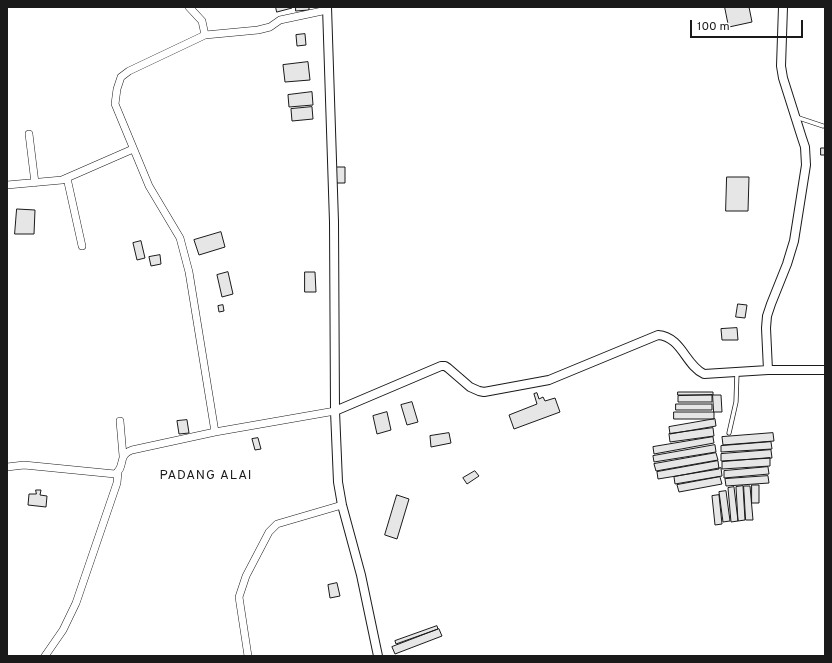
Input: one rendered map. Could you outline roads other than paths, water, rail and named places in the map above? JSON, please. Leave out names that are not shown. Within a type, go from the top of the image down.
[{"type":"street","points":[[189,7],[202,21],[205,35]]},
{"type":"street","points":[[768,370],[766,328],[767,316],[791,252],[806,165],[805,147],[785,85],[781,66],[783,7]]},
{"type":"street","points":[[215,432],[188,272],[180,238],[149,186],[132,149],[115,104],[116,89],[121,77],[140,65],[205,35],[258,30],[270,27],[280,20],[327,8],[334,222],[335,411],[338,482],[342,505],[361,575],[378,656]]},
{"type":"street","points":[[29,134],[35,183]]},
{"type":"street","points":[[7,185],[35,183],[66,178],[132,149]]},
{"type":"street","points":[[66,178],[82,246]]},
{"type":"street","points":[[123,456],[126,452],[132,450],[215,432],[335,411],[441,366],[448,368],[474,390],[484,392],[549,380],[658,335],[672,339],[697,369],[704,374],[768,370],[825,370]]},
{"type":"street","points":[[45,656],[63,630],[76,603],[117,483],[118,472],[120,470],[123,456],[120,421]]},
{"type":"street","points":[[7,467],[24,466],[115,474],[118,472]]},
{"type":"street","points":[[248,656],[239,597],[246,576],[269,532],[277,524],[342,505]]},
{"type":"lane","points":[[795,116],[823,126]]},
{"type":"lane","points":[[729,433],[736,402],[737,372]]},
{"type":"district","name":"PADANG ALAI","points":[[206,476]]}]
